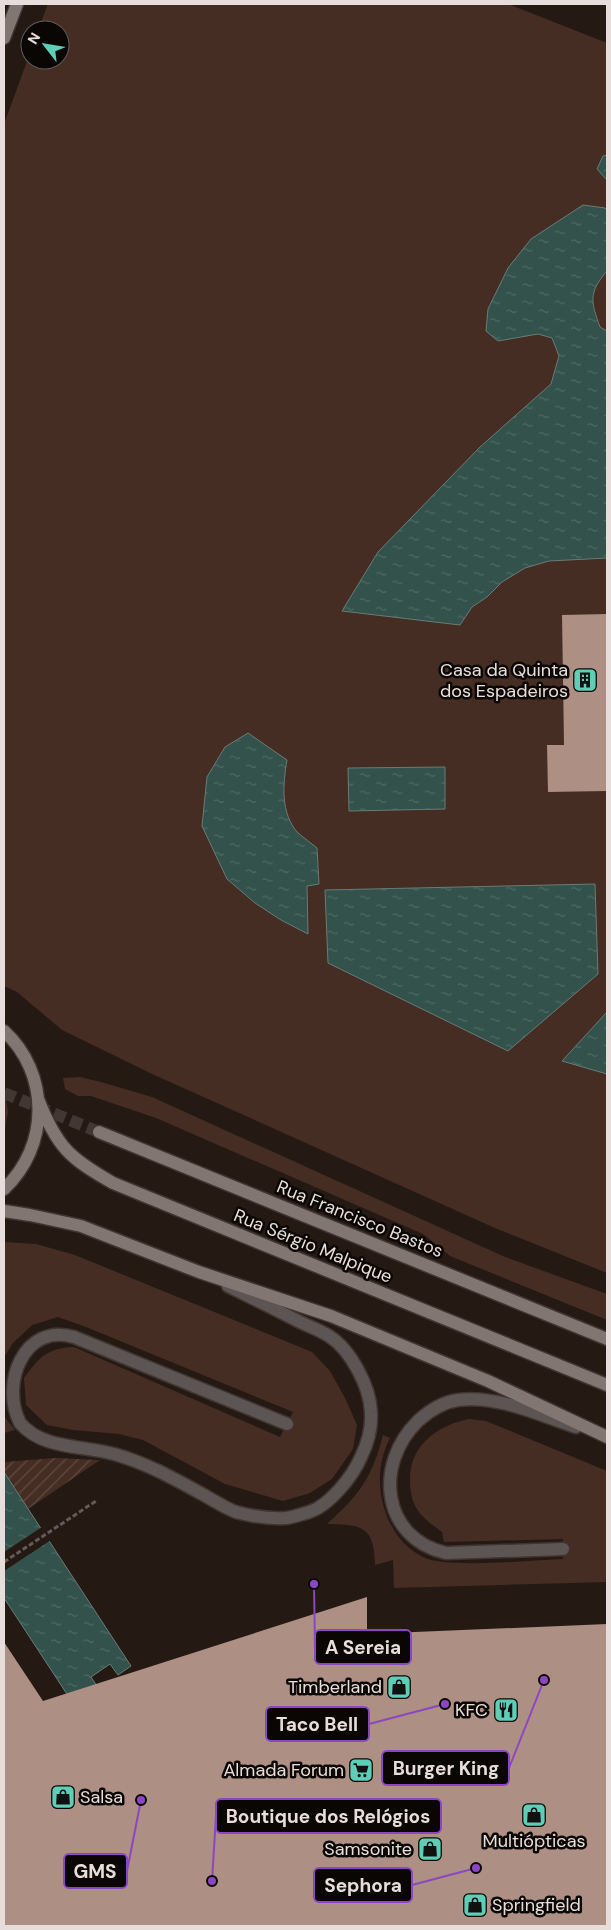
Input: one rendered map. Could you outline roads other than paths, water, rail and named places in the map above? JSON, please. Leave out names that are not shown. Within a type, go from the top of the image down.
[{"type":"street","points":[[4,38],[17,4]]},
{"type":"street","points":[[4,1031],[15,1042],[27,1060],[33,1072],[38,1099],[38,1127],[30,1153],[16,1176],[4,1189]]},
{"type":"street","name":"Rua Sérgio Malpique","points":[[38,1099],[49,1127],[64,1150],[86,1168],[113,1183],[607,1385]]},
{"type":"street","name":"Rua Francisco Bastos","points":[[98,1132],[607,1339]]},
{"type":"street","points":[[4,1212],[30,1214],[81,1226],[199,1272],[305,1306],[488,1381],[607,1437]]},
{"type":"lane","points":[[199,1272],[330,1337],[349,1355],[364,1384],[371,1412],[368,1441],[357,1467],[336,1493],[315,1510],[287,1518],[234,1512],[149,1465],[112,1453],[63,1445],[40,1438],[21,1423],[11,1410],[7,1385],[11,1367],[28,1346],[39,1338],[61,1334],[74,1337],[287,1424]]},
{"type":"lane","points":[[563,1549],[446,1553],[426,1546],[408,1533],[398,1517],[392,1499],[389,1478],[393,1459],[400,1442],[426,1414],[456,1400],[491,1400],[607,1437]]},
{"type":"water","points":[[607,155],[607,180],[597,169],[603,156]]},
{"type":"water","points":[[583,205],[605,208],[607,210],[607,271],[594,292],[593,304],[600,327],[607,331],[607,558],[549,561],[525,568],[502,582],[487,597],[472,607],[460,625],[342,611],[378,552],[480,447],[551,384],[559,356],[552,338],[538,334],[498,341],[486,331],[488,309],[508,268],[531,239]]},
{"type":"water","points":[[248,733],[287,760],[284,798],[288,817],[298,833],[317,848],[319,884],[307,886],[308,934],[281,920],[255,903],[227,879],[202,826],[207,777],[225,747]]},
{"type":"water","points":[[445,767],[445,809],[349,811],[348,768]]},
{"type":"water","points":[[595,884],[598,974],[508,1051],[328,963],[325,890]]},
{"type":"water","points":[[607,1012],[607,1074],[562,1061]]},
{"type":"water","points":[[4,1472],[131,1666],[118,1675],[110,1664],[91,1677],[122,1724],[97,1740],[4,1598]]},
{"type":"tunnel","points":[[4,1093],[99,1132]]},
{"type":"place","name":"Casa da Quinta dos Espadeiros","points":[[585,680]]},
{"type":"place","name":"A Sereia","points":[[314,1584]]},
{"type":"place","name":"Burger King","points":[[544,1680]]},
{"type":"place","name":"Timberland","points":[[399,1687]]},
{"type":"place","name":"Taco Bell","points":[[445,1704]]},
{"type":"place","name":"KFC","points":[[506,1710]]},
{"type":"place","name":"Almada Forum","points":[[361,1770]]},
{"type":"place","name":"Salsa","points":[[63,1797]]},
{"type":"place","name":"GMS","points":[[141,1800]]},
{"type":"place","name":"Multiópticas","points":[[534,1815]]},
{"type":"place","name":"Samsonite","points":[[430,1849]]},
{"type":"place","name":"Sephora","points":[[476,1868]]},
{"type":"place","name":"Boutique dos Relógios","points":[[212,1881]]},
{"type":"place","name":"Springfield","points":[[475,1905]]}]
